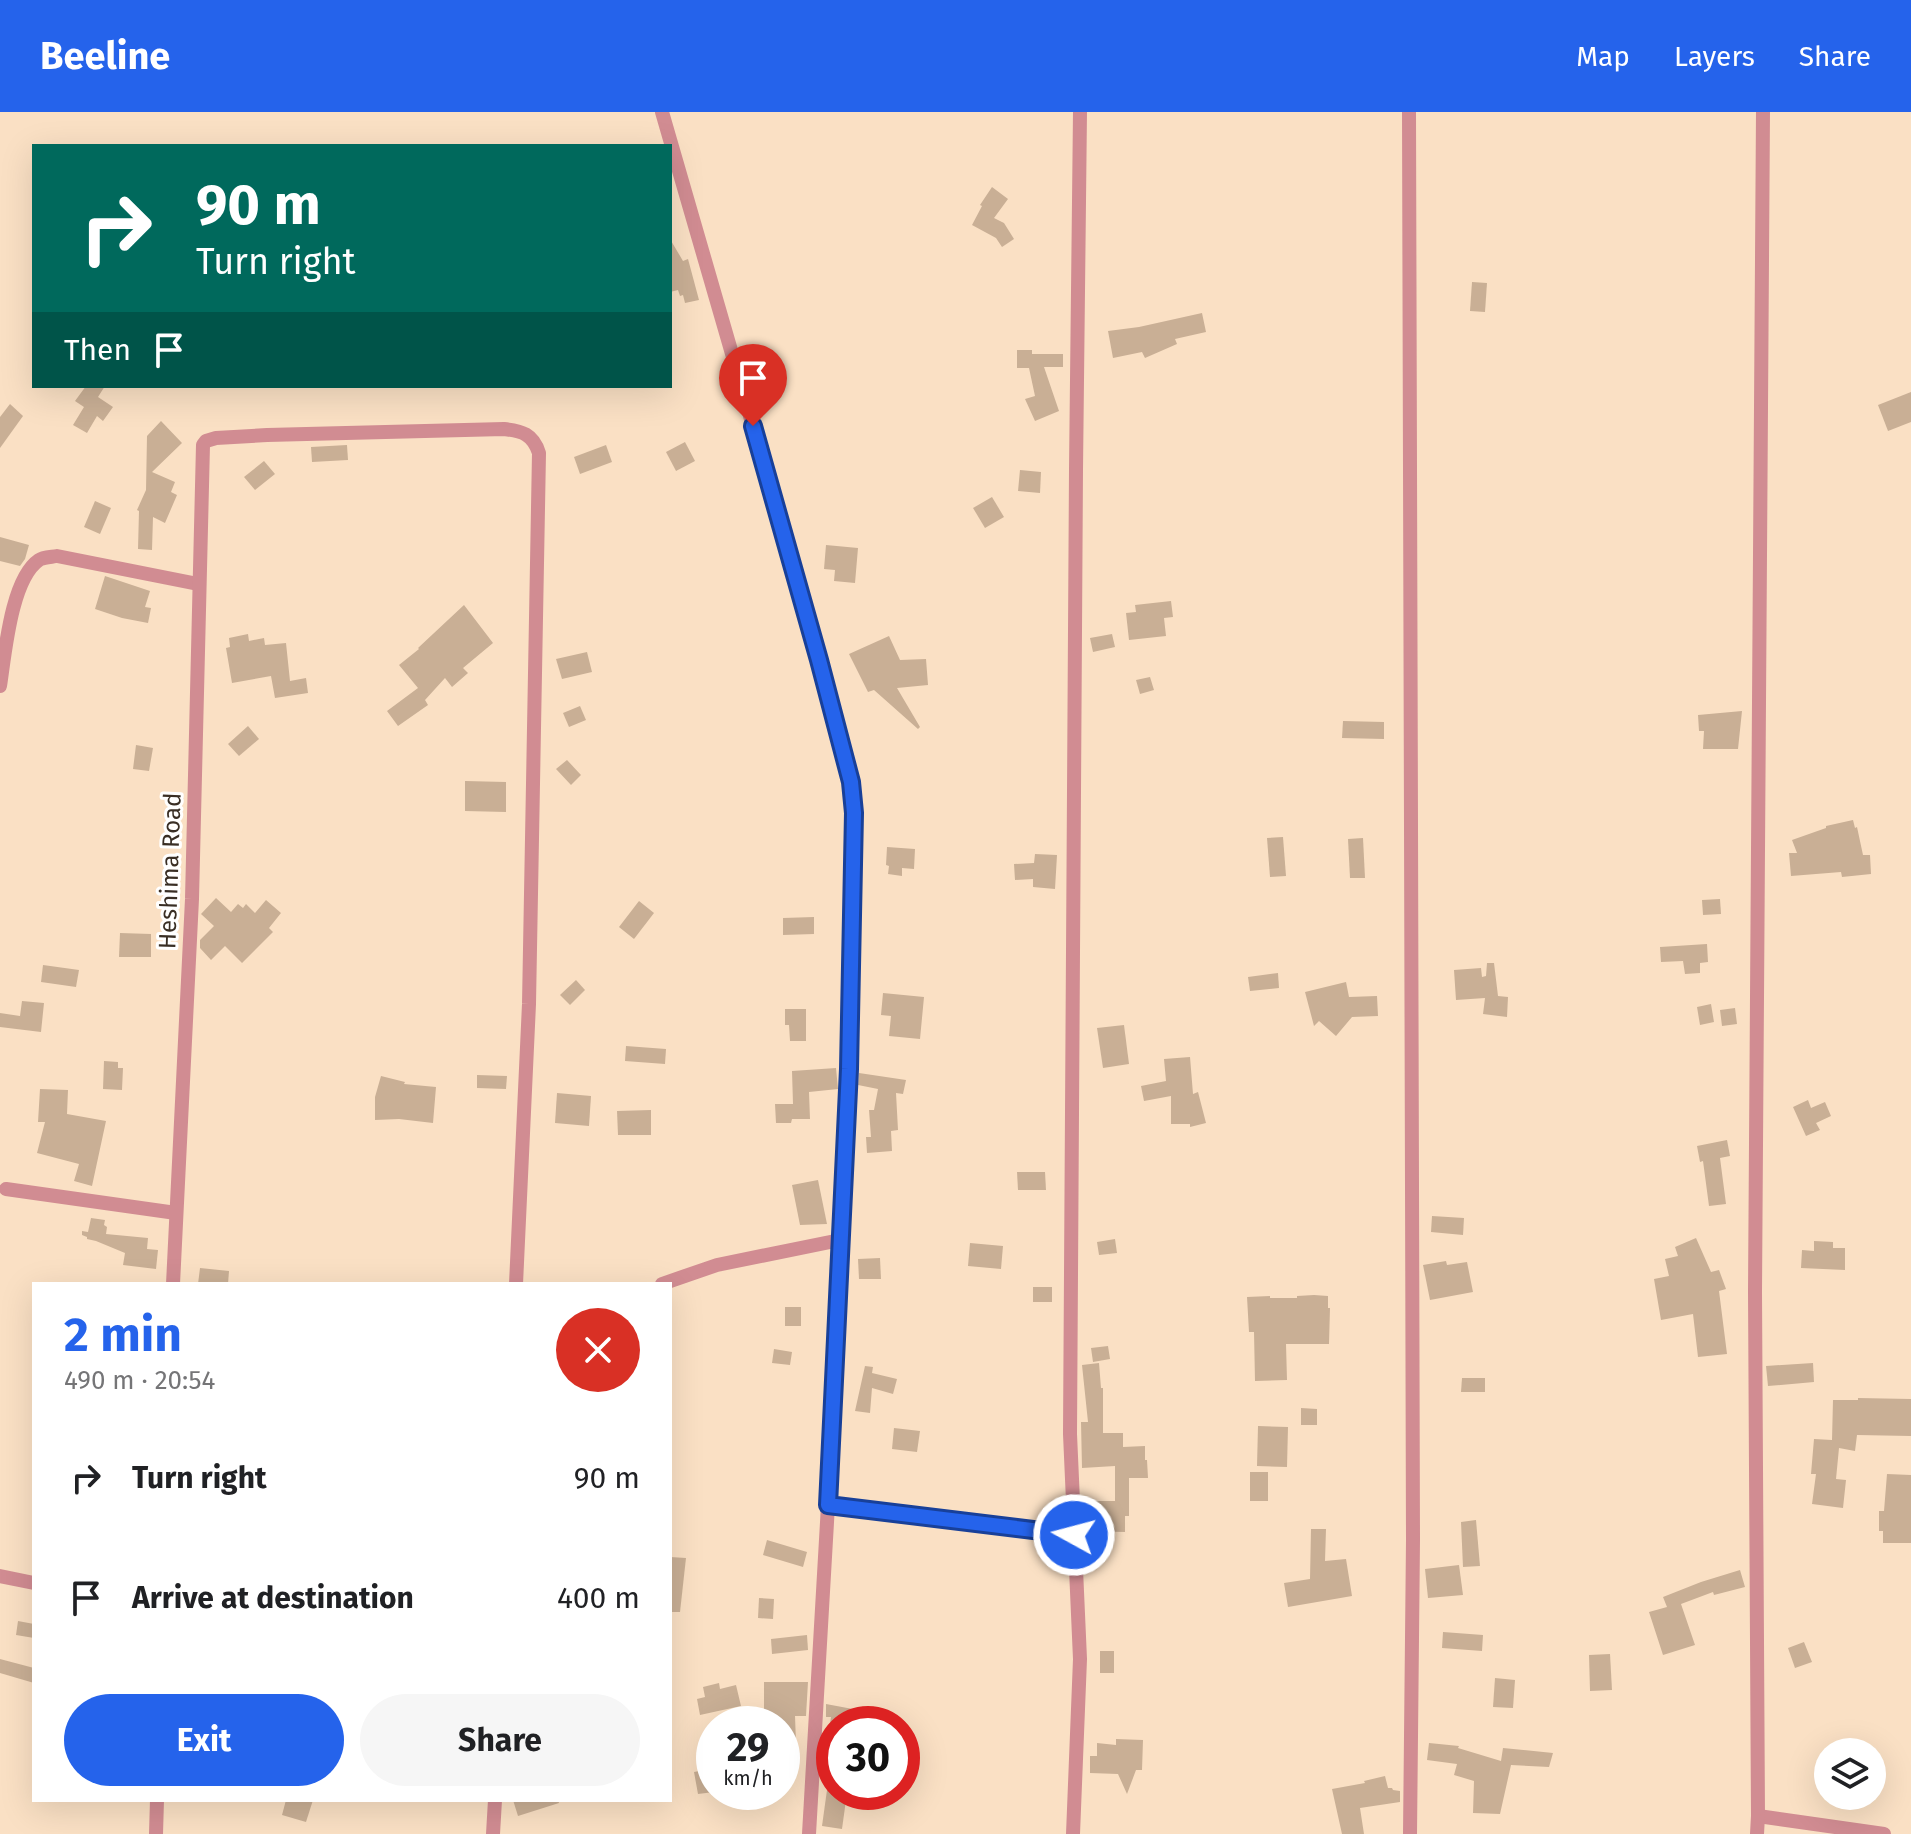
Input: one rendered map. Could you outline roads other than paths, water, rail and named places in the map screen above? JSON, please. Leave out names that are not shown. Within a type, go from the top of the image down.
[{"type":"street","points":[[662,112],[671,144]]},
{"type":"street","points":[[1073,1834],[1080,1659],[1070,1434],[1080,112]]},
{"type":"street","points":[[1409,112],[1413,1493],[1410,1834]]},
{"type":"street","points":[[1757,1834],[1755,1276],[1763,112]]},
{"type":"street","points":[[672,147],[803,599],[851,782],[854,813],[849,1069],[809,1834]]},
{"type":"street","name":"Heshima Road","points":[[173,1282],[192,899],[203,445],[216,438],[267,435],[504,429],[527,433],[539,453],[529,1004],[516,1282]]},
{"type":"street","points":[[0,686],[21,581],[39,559],[57,556],[198,584]]},
{"type":"street","points":[[6,1189],[176,1213]]},
{"type":"street","points":[[668,1282],[717,1265],[840,1240]]},
{"type":"street","points":[[828,1505],[1074,1535]]},
{"type":"street","points":[[0,1576],[32,1583]]},
{"type":"street","points":[[156,1834],[157,1802]]},
{"type":"street","points":[[493,1834],[495,1802]]},
{"type":"street","points":[[1758,1816],[1884,1834]]}]
